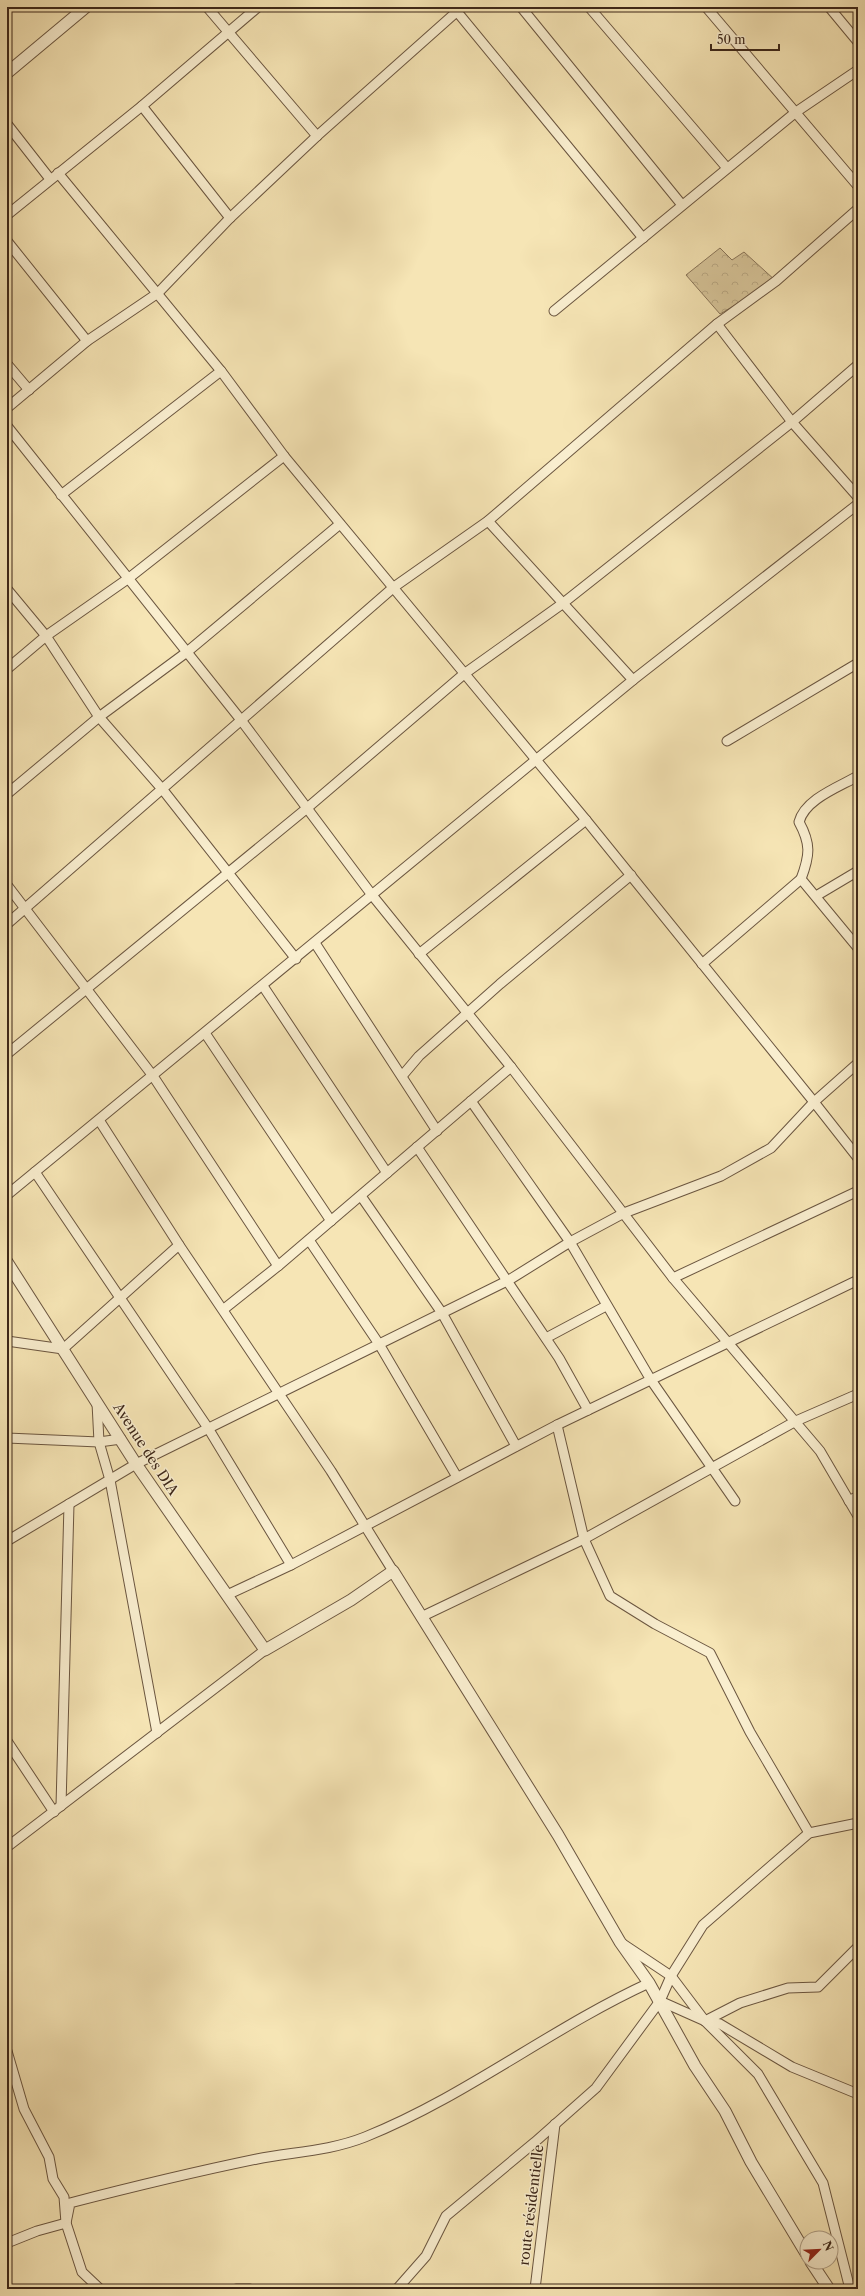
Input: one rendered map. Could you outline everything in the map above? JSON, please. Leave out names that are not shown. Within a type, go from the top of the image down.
[{"type":"street","points":[[7,73],[86,7]]},
{"type":"street","points":[[207,7],[317,136]]},
{"type":"street","points":[[7,215],[142,106],[228,31],[258,7]]},
{"type":"street","points":[[521,7],[682,205]]},
{"type":"street","points":[[589,7],[727,168]]},
{"type":"street","points":[[706,7],[858,186]]},
{"type":"street","points":[[829,7],[858,42]]},
{"type":"street","points":[[7,408],[87,341],[158,294],[230,218],[317,136],[458,9],[643,238]]},
{"type":"street","points":[[554,311],[796,112],[858,70]]},
{"type":"street","points":[[142,106],[230,218]]},
{"type":"street","points":[[7,124],[158,294],[221,371],[284,456],[631,875],[858,1158]]},
{"type":"street","points":[[7,924],[163,790],[394,587],[488,521],[717,324],[776,281],[858,209]]},
{"type":"street","points":[[7,241],[87,341]]},
{"type":"street","points":[[717,324],[792,422],[858,497]]},
{"type":"street","points":[[7,364],[29,390]]},
{"type":"street","points":[[7,1054],[306,809],[464,674],[562,604],[792,422],[858,365]]},
{"type":"street","points":[[61,495],[221,371]]},
{"type":"street","points":[[7,426],[241,720],[306,809],[419,954],[511,1067],[673,1278],[727,1344],[796,1421],[820,1451],[858,1516]]},
{"type":"street","points":[[7,668],[46,636],[129,578],[284,456]]},
{"type":"street","points":[[7,1195],[316,943],[372,894],[633,680],[858,504]]},
{"type":"street","points":[[488,521],[562,604],[633,680]]},
{"type":"street","points":[[7,794],[99,717],[187,652],[340,524]]},
{"type":"street","points":[[7,589],[46,636],[99,717],[163,790],[227,874],[296,959]]},
{"type":"street","points":[[727,741],[858,663]]},
{"type":"street","points":[[702,964],[802,879],[809,854],[808,838],[799,822],[801,813],[825,794],[858,776]]},
{"type":"street","points":[[419,954],[586,820]]},
{"type":"street","points":[[816,896],[858,871]]},
{"type":"street","points":[[402,1076],[420,1056],[500,984],[631,875]]},
{"type":"street","points":[[802,879],[858,948]]},
{"type":"street","points":[[7,885],[27,908],[152,1076],[278,1266]]},
{"type":"street","points":[[316,943],[437,1131]]},
{"type":"street","points":[[263,986],[387,1173]]},
{"type":"street","points":[[205,1033],[332,1221]]},
{"type":"street","points":[[7,1541],[136,1464],[509,1280],[570,1242],[624,1213],[721,1176],[771,1148],[814,1102],[858,1063]]},
{"type":"street","points":[[224,1309],[332,1221],[511,1067]]},
{"type":"street","points":[[471,1101],[570,1242],[606,1306],[651,1380],[735,1501]]},
{"type":"street","points":[[99,1120],[179,1245],[224,1309],[278,1394],[366,1525],[421,1617],[558,1836],[620,1942],[660,2001],[695,2066],[725,2111],[751,2162],[799,2242]]},
{"type":"street","points":[[417,1147],[509,1280],[546,1338],[588,1410]]},
{"type":"street","points":[[35,1172],[208,1428],[291,1565]]},
{"type":"street","points":[[673,1278],[858,1191]]},
{"type":"street","points":[[361,1196],[442,1313],[516,1446]]},
{"type":"street","points":[[309,1240],[379,1344],[457,1476]]},
{"type":"street","points":[[7,1341],[63,1349],[179,1245]]},
{"type":"street","name":"Avenue des DIA","points":[[7,1262],[136,1464],[265,1650]]},
{"type":"street","points":[[227,1595],[291,1565],[457,1476],[557,1425],[858,1280]]},
{"type":"street","points":[[546,1338],[606,1306]]},
{"type":"street","points":[[421,1617],[584,1539],[796,1421],[858,1394]]},
{"type":"street","points":[[97,1401],[99,1442],[110,1480],[157,1733]]},
{"type":"street","points":[[557,1425],[584,1539],[610,1596],[655,1624],[710,1653],[750,1732],[809,1833]]},
{"type":"street","points":[[7,1438],[99,1442],[121,1439]]},
{"type":"street","points":[[849,1501],[858,1496]]},
{"type":"street","points":[[58,1809],[69,1504]]},
{"type":"street","points":[[7,1847],[265,1650],[351,1600],[393,1571]]},
{"type":"street","points":[[7,1740],[58,1809]]},
{"type":"street","points":[[398,2289],[426,2256],[446,2216],[596,2088],[660,2001],[671,1976],[703,1925],[809,1833],[858,1823]]},
{"type":"street","points":[[620,1942],[671,1976],[705,2021],[758,2074],[823,2182],[850,2289]]},
{"type":"street","points":[[705,2021],[740,2003],[788,1988],[818,1987],[858,1947]]},
{"type":"street","points":[[66,2223],[70,2203],[258,2159],[314,2151],[363,2138],[415,2116],[551,2038],[605,2003],[649,1983]]},
{"type":"street","points":[[660,2001],[705,2021],[720,2024],[792,2067],[858,2094]]},
{"type":"street","points":[[7,2051],[24,2109],[49,2157],[53,2179],[64,2197],[66,2223],[82,2272],[100,2289]]},
{"type":"street","name":"route résidentielle","points":[[535,2289],[555,2124]]},
{"type":"street","points":[[7,2243],[37,2231],[66,2223]]},
{"type":"street","points":[[816,2270],[829,2289]]},
{"type":"street","points":[[236,2289],[250,2289]]},
{"type":"green space","points":[[720,248],[732,260],[744,252],[776,281],[720,314],[686,275]]}]
